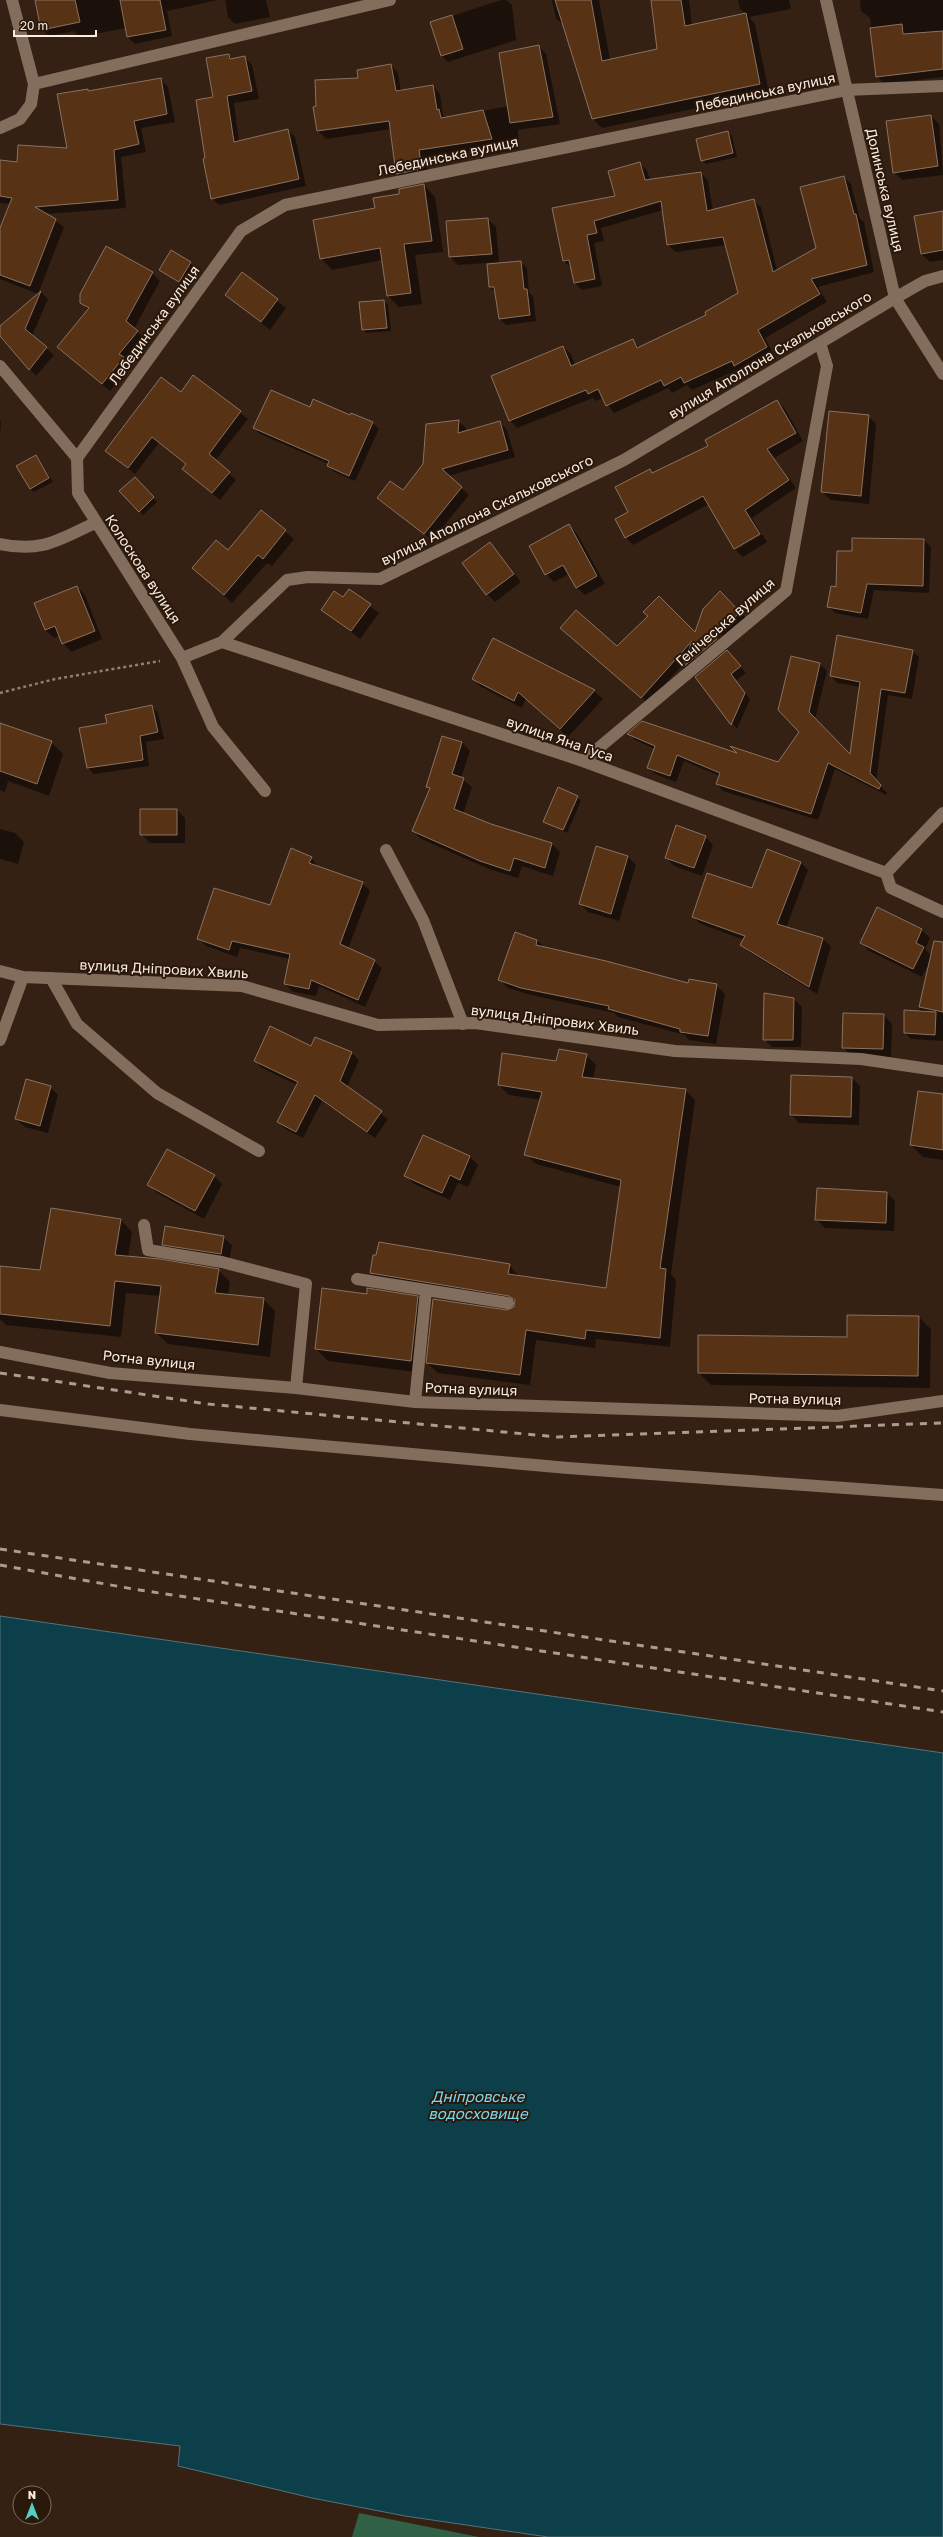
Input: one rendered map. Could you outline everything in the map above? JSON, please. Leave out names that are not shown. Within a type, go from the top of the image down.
[{"type":"street","points":[[0,128],[20,119],[31,104],[34,84],[12,0]]},
{"type":"street","points":[[34,84],[390,0]]},
{"type":"street","name":"Долинська вулиця","points":[[826,0],[895,298],[943,374]]},
{"type":"street","name":"Лебединська вулиця","points":[[77,458],[241,230],[285,205],[846,90],[943,86]]},
{"type":"street","name":"вулиця Аполлона Скальковського","points":[[182,658],[222,642],[287,580],[308,577],[380,579],[624,460],[895,298],[925,281],[943,276]]},
{"type":"street","name":"Генічеська вулиця","points":[[583,761],[786,591],[827,366],[820,343]]},
{"type":"street","points":[[0,366],[77,458]]},
{"type":"street","name":"Колоскова вулиця","points":[[77,458],[78,493],[95,524],[182,658],[213,727],[265,791]]},
{"type":"street","points":[[0,544],[23,549],[50,544],[95,524]]},
{"type":"street","name":"вулиця Яна Гуса","points":[[222,642],[583,761],[886,873]]},
{"type":"street","points":[[943,813],[886,873],[891,888],[943,912]]},
{"type":"street","points":[[386,850],[423,920],[464,1024]]},
{"type":"street","name":"вулиця Дніпрових Хвиль","points":[[0,971],[23,977],[242,986],[378,1025],[475,1023],[675,1050],[861,1059],[943,1072]]},
{"type":"street","points":[[0,1040],[23,977]]},
{"type":"street","points":[[51,978],[77,1024],[157,1093],[259,1151]]},
{"type":"street","points":[[144,1225],[148,1250],[222,1262],[306,1284],[296,1388]]},
{"type":"street","points":[[357,1279],[508,1303]]},
{"type":"street","points":[[415,1402],[426,1290]]},
{"type":"street","name":"Ротна вулиця","points":[[0,1352],[110,1373],[296,1388],[415,1402],[837,1416],[943,1401]]},
{"type":"street","points":[[0,1410],[190,1434],[568,1468],[943,1495]]},
{"type":"path","points":[[0,693],[55,679],[182,658]]},
{"type":"green space","points":[[359,2513],[479,2537],[352,2537]]},
{"type":"water","name":"Дніпровське водосховище","points":[[0,1616],[943,1753],[943,2537],[548,2537],[405,2516],[312,2498],[178,2466],[180,2446],[0,2424]]},
{"type":"building","points":[[35,0],[75,0],[80,22],[41,30]]},
{"type":"building","points":[[120,0],[160,0],[166,30],[127,37]]},
{"type":"building","points":[[555,0],[591,0],[602,61],[657,49],[651,0],[681,0],[685,26],[746,13],[760,84],[592,119]]},
{"type":"building","points":[[452,15],[463,49],[441,56],[430,22]]},
{"type":"building","points":[[902,24],[903,34],[943,31],[943,69],[876,77],[870,28]]},
{"type":"building","points":[[539,45],[553,117],[510,123],[499,53]]},
{"type":"building","points":[[229,54],[230,59],[245,56],[252,91],[227,96],[234,142],[288,129],[299,179],[211,199],[203,159],[205,158],[196,100],[213,97],[206,58]]},
{"type":"building","points":[[391,64],[396,91],[433,85],[437,110],[439,109],[441,118],[483,110],[492,139],[419,150],[422,169],[396,174],[389,121],[317,131],[313,107],[316,106],[315,80],[358,78],[357,70]]},
{"type":"building","points":[[161,78],[167,114],[134,121],[139,144],[114,150],[118,200],[35,207],[56,219],[30,286],[0,275],[0,228],[12,198],[0,196],[0,160],[17,162],[18,145],[67,148],[57,94],[88,89],[88,91]]},
{"type":"building","points":[[931,115],[938,166],[893,173],[886,121]]},
{"type":"building","points":[[728,131],[733,153],[701,161],[696,139]]},
{"type":"building","points":[[640,162],[645,180],[701,172],[707,211],[754,199],[773,272],[816,248],[800,187],[844,176],[854,214],[856,214],[867,265],[811,279],[820,294],[758,330],[767,347],[734,366],[732,361],[684,383],[681,377],[664,386],[661,380],[606,406],[598,389],[588,394],[586,390],[509,421],[491,376],[563,346],[571,366],[633,339],[637,348],[706,315],[705,312],[738,293],[723,237],[667,245],[661,201],[594,221],[597,233],[587,235],[595,279],[574,283],[569,260],[563,261],[552,208],[615,196],[608,171]]},
{"type":"building","points":[[424,184],[432,241],[404,244],[411,293],[387,296],[380,248],[320,259],[313,220],[375,208],[373,198],[399,194],[399,189]]},
{"type":"building","points":[[943,211],[943,250],[921,254],[914,216]]},
{"type":"building","points":[[488,218],[492,254],[449,257],[446,221]]},
{"type":"building","points":[[106,246],[153,272],[126,321],[138,331],[119,354],[124,357],[102,384],[57,347],[89,308],[80,303],[80,294]]},
{"type":"building","points":[[171,250],[191,262],[179,282],[159,270]]},
{"type":"building","points":[[521,261],[524,289],[527,289],[530,315],[499,319],[494,287],[489,287],[487,264]]},
{"type":"building","points":[[242,272],[278,299],[261,322],[225,295]]},
{"type":"building","points":[[41,291],[25,329],[47,347],[29,370],[0,336],[0,326]]},
{"type":"building","points":[[384,300],[387,328],[362,330],[359,302]]},
{"type":"building","points":[[193,375],[241,411],[209,454],[230,472],[212,493],[182,469],[186,464],[152,437],[128,468],[105,451],[161,377],[181,392]]},
{"type":"building","points":[[271,390],[310,407],[313,399],[350,415],[351,413],[373,422],[349,476],[327,466],[329,461],[253,428]]},
{"type":"building","points":[[777,400],[796,433],[767,449],[789,480],[745,510],[760,534],[734,549],[703,496],[625,538],[615,519],[628,512],[615,487],[650,469],[652,473],[708,446],[705,440]]},
{"type":"building","points":[[829,411],[869,415],[861,496],[821,492]]},
{"type":"building","points":[[459,420],[458,433],[500,421],[508,450],[442,469],[462,487],[424,534],[377,498],[390,481],[403,490],[423,464],[426,424]]},
{"type":"building","points":[[36,455],[49,478],[30,489],[16,466]]},
{"type":"building","points":[[135,477],[154,497],[139,512],[119,491]]},
{"type":"building","points":[[261,510],[286,530],[263,559],[258,555],[224,595],[192,568],[216,540],[228,550]]},
{"type":"building","points":[[569,524],[597,576],[576,588],[563,565],[545,575],[529,546]]},
{"type":"building","points":[[852,538],[924,539],[923,586],[867,584],[861,613],[827,607],[831,586],[836,587],[837,551],[852,551]]},
{"type":"building","points":[[490,542],[514,574],[486,595],[462,563]]},
{"type":"building","points":[[77,586],[95,631],[62,644],[55,626],[45,630],[34,603]]},
{"type":"building","points":[[349,589],[371,604],[351,631],[321,610],[334,591],[343,597]]},
{"type":"building","points":[[720,591],[740,612],[716,637],[717,639],[682,668],[692,641],[641,698],[560,628],[576,610],[617,646],[648,616],[643,612],[659,596],[695,632],[703,609]]},
{"type":"building","points":[[837,635],[913,650],[905,693],[881,689],[870,773],[881,785],[879,789],[828,763],[811,814],[716,784],[720,773],[677,755],[670,776],[647,768],[655,746],[627,734],[642,721],[737,753],[730,746],[778,762],[799,732],[778,710],[791,656],[820,663],[809,712],[850,754],[860,682],[830,676]]},
{"type":"building","points":[[493,638],[595,690],[560,729],[518,692],[514,701],[472,679]]},
{"type":"building","points":[[727,650],[741,666],[731,674],[745,693],[731,725],[695,677]]},
{"type":"building","points":[[152,705],[158,732],[140,736],[143,760],[87,768],[79,728],[107,723],[105,715]]},
{"type":"building","points":[[0,723],[52,741],[37,784],[0,771]]},
{"type":"building","points":[[442,736],[462,742],[452,774],[464,778],[454,809],[491,824],[552,843],[545,868],[514,858],[510,871],[480,861],[412,831],[430,788],[426,787]]},
{"type":"building","points":[[558,787],[578,796],[563,830],[543,822]]},
{"type":"building","points":[[140,809],[177,809],[177,835],[140,835]]},
{"type":"building","points":[[676,825],[706,836],[694,868],[665,858]]},
{"type":"building","points":[[596,846],[628,856],[611,914],[579,904]]},
{"type":"building","points":[[291,848],[312,857],[309,863],[363,882],[340,944],[375,960],[358,1000],[311,980],[309,989],[284,984],[290,954],[232,941],[229,950],[197,939],[214,888],[270,905]]},
{"type":"building","points":[[767,849],[801,862],[777,924],[823,938],[809,987],[740,945],[745,936],[692,917],[707,873],[752,888]]},
{"type":"building","points":[[877,907],[922,929],[916,943],[924,947],[913,969],[860,943]]},
{"type":"building","points":[[515,932],[537,940],[536,945],[606,961],[688,983],[689,979],[717,984],[708,1036],[680,1032],[680,1029],[608,1009],[609,1006],[521,988],[498,980]]},
{"type":"building","points":[[934,941],[943,942],[943,1012],[919,1007]]},
{"type":"building","points":[[764,993],[794,998],[793,1040],[763,1040]]},
{"type":"building","points":[[904,1010],[936,1012],[935,1035],[904,1033]]},
{"type":"building","points":[[843,1013],[884,1014],[883,1049],[842,1048]]},
{"type":"building","points":[[270,1026],[311,1046],[315,1037],[352,1052],[340,1081],[382,1111],[367,1132],[315,1095],[296,1132],[277,1122],[298,1082],[254,1061]]},
{"type":"building","points":[[559,1049],[587,1054],[582,1077],[686,1089],[660,1268],[666,1269],[660,1338],[586,1330],[585,1339],[526,1330],[520,1375],[426,1363],[433,1299],[507,1310],[514,1307],[515,1300],[509,1296],[370,1273],[373,1255],[376,1255],[379,1242],[510,1264],[508,1274],[606,1288],[621,1180],[524,1155],[542,1092],[498,1085],[502,1053],[556,1061]]},
{"type":"building","points":[[791,1075],[852,1077],[851,1117],[790,1115]]},
{"type":"building","points":[[26,1079],[51,1086],[40,1126],[15,1119]]},
{"type":"building","points":[[918,1091],[943,1094],[943,1150],[910,1145]]},
{"type":"building","points":[[423,1135],[470,1156],[460,1180],[450,1175],[442,1193],[404,1176]]},
{"type":"building","points":[[167,1149],[215,1175],[195,1211],[147,1185]]},
{"type":"building","points":[[817,1188],[887,1192],[886,1223],[815,1220]]},
{"type":"building","points":[[51,1208],[121,1219],[115,1255],[160,1259],[219,1269],[215,1293],[264,1298],[258,1345],[155,1333],[161,1286],[115,1281],[110,1326],[0,1314],[0,1266],[40,1270]]},
{"type":"building","points":[[165,1226],[224,1236],[221,1254],[162,1245]]},
{"type":"building","points":[[322,1288],[367,1294],[367,1288],[418,1296],[411,1361],[315,1349]]},
{"type":"building","points":[[847,1315],[919,1316],[918,1376],[698,1373],[698,1335],[847,1337]]},
{"type":"railway","points":[[0,1373],[208,1404],[557,1437],[943,1423]]},
{"type":"railway","points":[[0,1549],[943,1691]]},
{"type":"railway","points":[[0,1565],[133,1589],[943,1712]]}]
